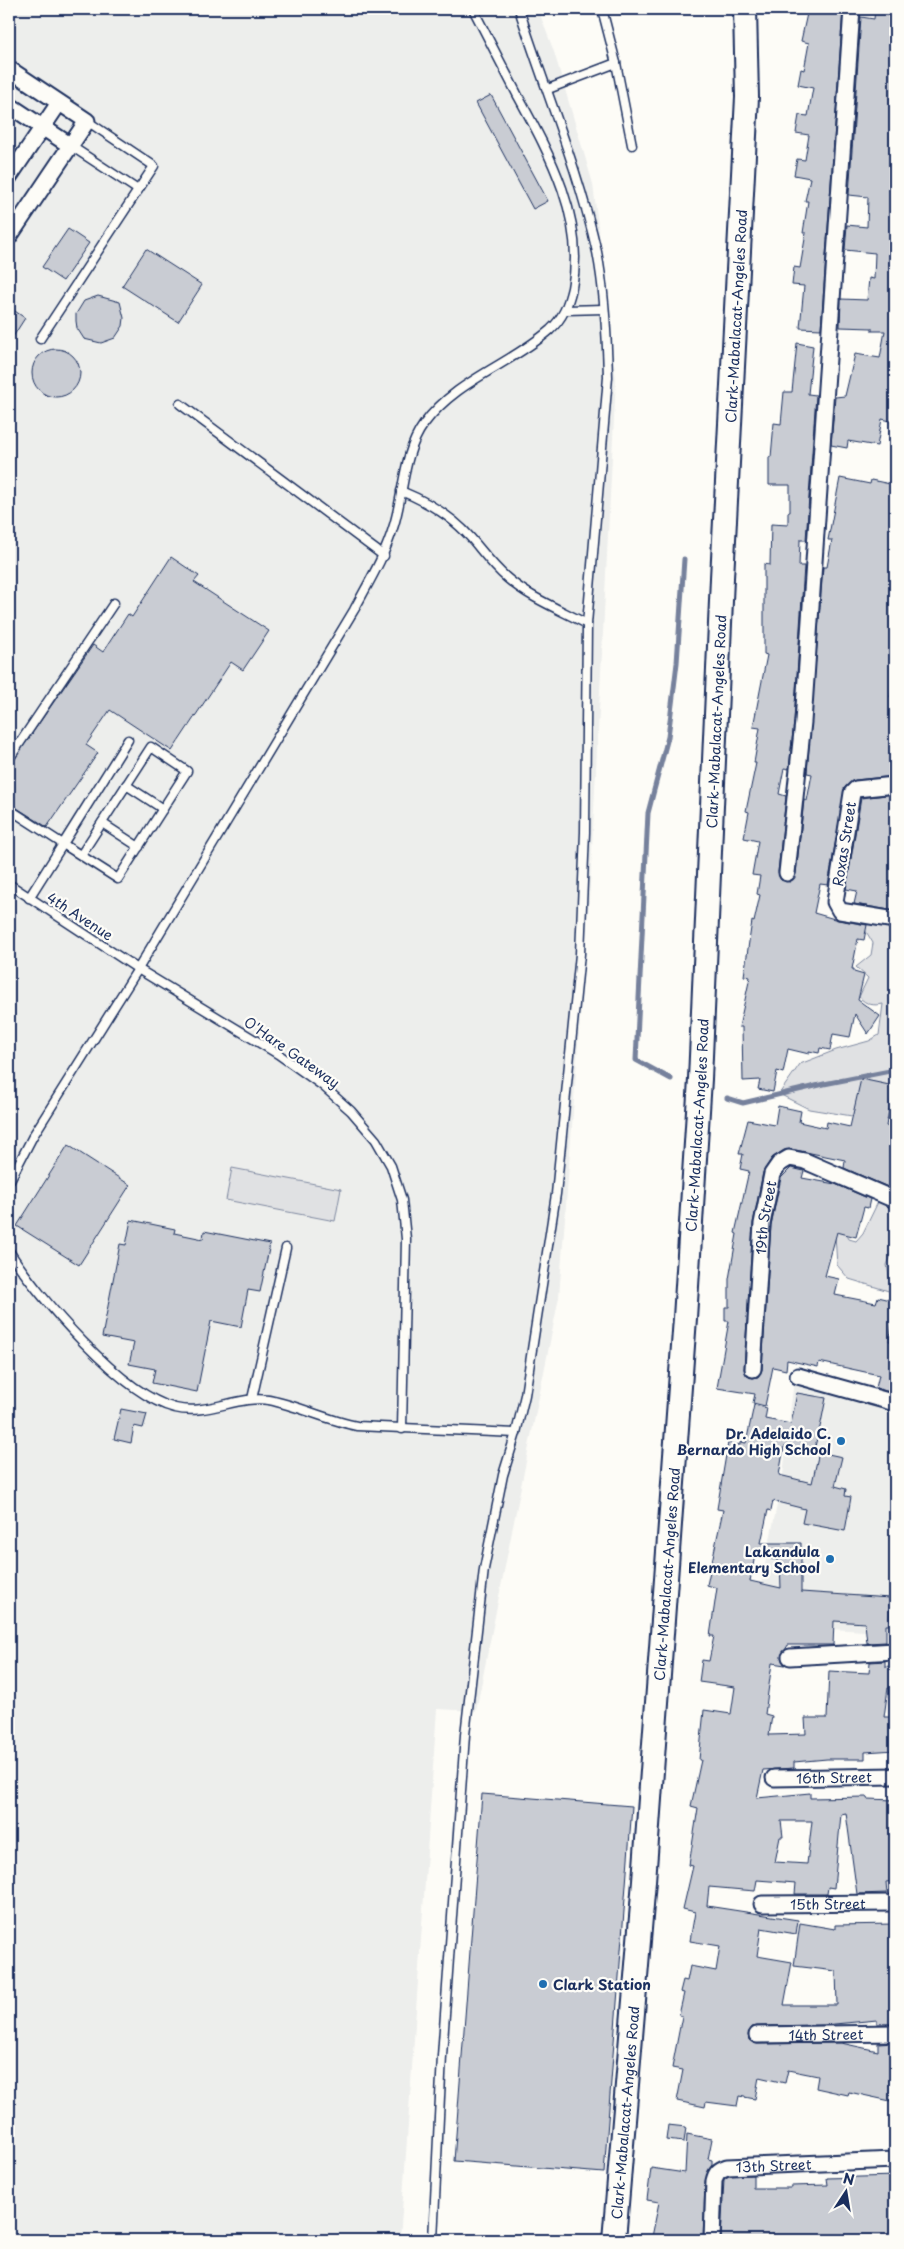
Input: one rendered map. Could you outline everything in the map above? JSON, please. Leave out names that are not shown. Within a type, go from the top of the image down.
[{"type":"main road","name":"Clark-Mabalacat-Angeles Road","points":[[614,2240],[644,1880],[685,1318],[700,1079],[722,578],[747,97],[745,9]]},
{"type":"street","points":[[787,873],[804,712],[852,9]]},
{"type":"street","points":[[9,69],[87,121],[9,237]]},
{"type":"street","points":[[9,177],[59,103]]},
{"type":"street","points":[[9,104],[71,146]]},
{"type":"street","name":"Roxas Street","points":[[895,785],[856,789],[852,793],[834,902],[840,912],[895,920]]},
{"type":"street","name":"19th Street","points":[[753,1369],[762,1224],[772,1174],[778,1164],[788,1158],[805,1161],[895,1200]]},
{"type":"street","points":[[798,1376],[895,1403]]},
{"type":"street","points":[[790,1657],[895,1651]]},
{"type":"street","name":"16th Street","points":[[774,1778],[895,1776]]},
{"type":"street","name":"15th Street","points":[[762,1904],[895,1902]]},
{"type":"street","name":"14th Street","points":[[757,2035],[895,2032]]},
{"type":"street","name":"13th Street","points":[[712,2240],[716,2174],[720,2170],[727,2167],[895,2160]]},
{"type":"lane","points":[[9,1182],[33,1136],[138,969],[354,610],[384,556],[395,523],[401,491],[415,441],[423,426],[435,411],[470,381],[536,341],[560,321],[566,310],[573,281],[575,248],[564,195],[545,146],[473,9]]},
{"type":"lane","points":[[432,2240],[442,2056],[465,1735],[484,1569],[503,1475],[516,1433],[526,1385],[556,1194],[580,954],[585,822],[587,624],[608,377],[607,336],[597,254],[585,202],[548,89],[519,9]]},
{"type":"lane","points":[[602,9],[616,64],[632,145]]},
{"type":"lane","points":[[548,89],[616,64]]},
{"type":"lane","points":[[40,339],[154,166],[87,121]]},
{"type":"lane","points":[[71,146],[138,190]]},
{"type":"lane","points":[[566,310],[604,309]]},
{"type":"lane","points":[[180,404],[384,556]]},
{"type":"lane","points":[[401,491],[436,508],[455,523],[509,580],[532,595],[587,624]]},
{"type":"lane","points":[[9,759],[114,603]]},
{"type":"lane","points":[[29,898],[128,740]]},
{"type":"lane","points":[[9,809],[118,879],[187,771],[151,747],[81,855]]},
{"type":"lane","points":[[126,785],[163,809]]},
{"type":"lane","points":[[102,823],[139,847]]},
{"type":"lane","name":"4th Avenue","points":[[9,884],[138,969]]},
{"type":"lane","name":"O'Hare Gateway","points":[[138,969],[278,1054],[323,1086],[352,1111],[376,1140],[391,1166],[402,1200],[406,1239],[402,1428]]},
{"type":"lane","points":[[252,1399],[286,1248]]},
{"type":"lane","points":[[9,1252],[21,1270],[80,1339],[119,1376],[146,1395],[176,1408],[193,1410],[252,1399],[268,1400],[292,1406],[335,1422],[357,1426],[516,1433]]},
{"type":"shaded area","points":[[9,9],[538,9],[554,52],[593,184],[616,379],[590,887],[559,1297],[476,1711],[437,1709],[400,2240],[9,2240]]},
{"type":"shaded area","points":[[859,920],[895,923],[895,1123],[809,1109],[779,1094],[800,1064],[836,1050],[869,1041],[879,1035],[883,1004],[870,1004],[859,997],[868,978],[856,967],[871,955],[873,943]]},
{"type":"shaded area","points":[[232,1168],[341,1189],[335,1221],[226,1200]]},
{"type":"shaded area","points":[[878,1202],[895,1207],[895,1246],[887,1265],[892,1292],[849,1279],[837,1265],[835,1235],[837,1225],[842,1227],[849,1239],[856,1241],[863,1233]]},
{"type":"shaded area","name":"Lakandula Elementary School","points":[[794,1380],[895,1408],[895,1633],[753,1624],[783,1475]]},
{"type":"building","points":[[808,9],[843,9],[821,329],[800,328],[804,286],[792,285],[794,267],[800,268],[806,233],[803,233],[808,201],[805,201],[810,178],[794,175],[797,159],[805,160],[809,135],[796,133],[799,115],[808,116],[813,88],[798,85],[801,69],[804,70],[809,43],[801,41]]},
{"type":"building","points":[[875,9],[895,9],[895,422],[882,419],[877,446],[848,441],[847,448],[831,445],[835,397],[845,396],[855,354],[880,358],[885,331],[872,331],[872,328],[840,327],[841,299],[867,300],[869,278],[874,279],[875,253],[845,250],[847,225],[867,227],[868,197],[849,195],[861,17],[874,19]]},
{"type":"building","points":[[491,95],[548,201],[533,209],[476,103]]},
{"type":"building","points":[[68,229],[89,243],[63,281],[42,267]]},
{"type":"building","points":[[146,249],[202,285],[178,322],[122,286]]},
{"type":"building","points":[[98,296],[120,302],[124,318],[123,326],[115,338],[101,343],[84,339],[77,328],[76,321],[76,314],[84,301]]},
{"type":"building","points":[[9,307],[25,318],[9,343]]},
{"type":"building","points":[[797,343],[813,346],[808,394],[816,395],[806,540],[800,540],[799,566],[804,566],[794,721],[789,769],[784,768],[779,794],[786,796],[778,872],[781,880],[790,882],[796,874],[804,800],[807,801],[812,774],[807,773],[823,567],[827,567],[832,540],[828,540],[840,478],[870,484],[871,480],[895,485],[895,674],[890,697],[895,698],[895,776],[855,780],[845,787],[828,885],[820,884],[814,913],[838,920],[867,925],[864,940],[858,939],[852,969],[854,969],[854,972],[864,975],[858,1000],[880,1016],[868,1034],[855,1014],[850,1037],[833,1034],[830,1050],[820,1048],[819,1053],[809,1051],[809,1054],[788,1049],[783,1073],[777,1071],[773,1092],[758,1089],[760,1080],[743,1081],[742,1027],[739,1027],[750,977],[744,976],[752,921],[754,922],[760,895],[757,894],[760,876],[752,875],[758,841],[744,838],[749,812],[746,811],[756,763],[754,763],[760,728],[753,727],[767,655],[764,654],[764,564],[770,565],[771,524],[788,525],[788,512],[790,512],[790,485],[769,485],[769,457],[771,457],[774,423],[781,424],[784,392],[792,392]]},
{"type":"building","points":[[56,349],[65,351],[73,356],[78,364],[80,373],[78,382],[73,390],[65,395],[56,397],[47,395],[39,390],[34,382],[32,373],[34,364],[39,356],[47,351]]},
{"type":"building","points":[[171,557],[199,576],[194,582],[269,631],[243,670],[231,662],[172,751],[110,710],[86,745],[98,753],[47,827],[9,803],[9,767],[93,645],[103,652],[128,614],[132,617]]},
{"type":"building","points":[[895,794],[895,911],[854,904],[857,891],[846,889],[861,798]]},
{"type":"building","points":[[861,1079],[894,1086],[886,1126],[895,1128],[895,1190],[844,1168],[845,1160],[791,1149],[784,1150],[772,1158],[763,1172],[753,1223],[744,1369],[747,1376],[753,1378],[758,1377],[762,1370],[771,1225],[781,1178],[791,1168],[804,1171],[802,1178],[835,1184],[870,1199],[868,1208],[864,1207],[856,1237],[837,1232],[825,1276],[839,1279],[835,1295],[876,1303],[878,1297],[895,1301],[895,1312],[889,1341],[895,1342],[895,1383],[893,1393],[876,1388],[879,1375],[819,1362],[818,1367],[787,1360],[786,1370],[773,1367],[765,1406],[753,1403],[755,1394],[717,1388],[729,1321],[725,1321],[725,1307],[729,1307],[729,1279],[737,1234],[735,1233],[749,1171],[740,1169],[743,1154],[739,1154],[748,1120],[775,1125],[778,1106],[801,1111],[799,1122],[826,1128],[827,1122],[850,1127]]},
{"type":"building","points":[[68,1145],[130,1185],[79,1265],[17,1226]]},
{"type":"building","points":[[131,1220],[175,1229],[174,1233],[203,1239],[204,1231],[270,1244],[260,1292],[248,1290],[241,1327],[211,1321],[197,1392],[152,1383],[155,1369],[129,1364],[134,1343],[102,1337],[120,1244],[126,1245]]},
{"type":"building","points":[[797,1393],[826,1398],[813,1454],[784,1447],[779,1475],[812,1483],[819,1452],[842,1457],[835,1486],[846,1489],[845,1496],[851,1497],[845,1531],[802,1523],[805,1509],[773,1501],[771,1511],[768,1510],[761,1543],[801,1543],[801,1592],[890,1598],[889,1625],[886,1625],[886,1642],[867,1643],[865,1623],[834,1621],[833,1645],[788,1645],[781,1657],[785,1665],[772,1663],[765,1714],[772,1716],[769,1735],[806,1734],[805,1718],[827,1718],[829,1671],[869,1673],[870,1662],[885,1661],[885,1666],[895,1667],[895,1689],[888,1688],[884,1717],[895,1717],[895,1750],[865,1752],[865,1759],[827,1759],[794,1762],[794,1768],[763,1770],[757,1798],[810,1793],[810,1798],[867,1797],[867,1799],[895,1800],[895,1881],[886,1882],[887,1893],[857,1894],[846,1813],[841,1814],[834,1888],[828,1887],[827,1894],[795,1894],[796,1883],[757,1880],[755,1891],[709,1887],[707,1906],[798,1920],[796,1934],[761,1928],[757,1956],[792,1962],[784,2005],[837,2005],[836,1971],[794,1966],[800,1923],[835,1929],[835,1925],[895,1924],[895,2024],[877,2024],[877,2020],[824,2025],[757,2026],[752,2027],[748,2035],[749,2040],[757,2044],[841,2043],[878,2051],[878,2043],[895,2042],[895,2102],[849,2092],[848,2095],[816,2088],[818,2076],[788,2070],[785,2083],[759,2077],[755,2099],[739,2096],[737,2106],[706,2102],[705,2107],[677,2101],[683,2070],[672,2068],[682,2016],[679,2015],[684,1993],[680,1992],[683,1980],[687,1981],[690,1966],[716,1971],[720,1946],[690,1941],[695,1912],[683,1909],[693,1866],[689,1865],[698,1808],[691,1806],[701,1760],[699,1760],[704,1710],[731,1714],[735,1687],[699,1682],[702,1660],[709,1661],[714,1636],[710,1636],[717,1588],[707,1585],[723,1510],[717,1509],[728,1443],[740,1445],[740,1442],[746,1443],[754,1405],[767,1408],[765,1419],[791,1424]],"holes":[[[755,1555],[780,1561],[781,1588],[750,1581]],[[781,1821],[812,1821],[807,1864],[775,1862],[780,1837],[783,1837]]]},
{"type":"building","points":[[121,1409],[147,1414],[143,1428],[134,1426],[131,1443],[114,1439]]},
{"type":"building","name":"Clark Station","points":[[482,1794],[632,1806],[604,2173],[454,2161]]},
{"type":"building","points":[[668,2125],[686,2127],[684,2142],[666,2140]]},
{"type":"building","points":[[687,2134],[712,2139],[708,2159],[712,2160],[712,2165],[705,2181],[703,2240],[667,2240],[652,2237],[659,2202],[647,2200],[651,2168],[685,2173]]},
{"type":"building","points":[[753,2175],[753,2188],[791,2188],[791,2186],[828,2185],[827,2178],[895,2176],[895,2240],[721,2240],[724,2179],[729,2176]]},
{"type":"waterway","points":[[671,1079],[636,1060],[648,813],[668,737],[677,663],[684,559]]},
{"type":"waterway","points":[[727,1098],[743,1103],[895,1070]]},
{"type":"place","name":"Dr. Adelaido C. Bernardo High School","points":[[841,1441]]},
{"type":"place","name":"Lakandula Elementary School","points":[[830,1559]]},
{"type":"place","name":"Clark Station","points":[[543,1984]]}]
